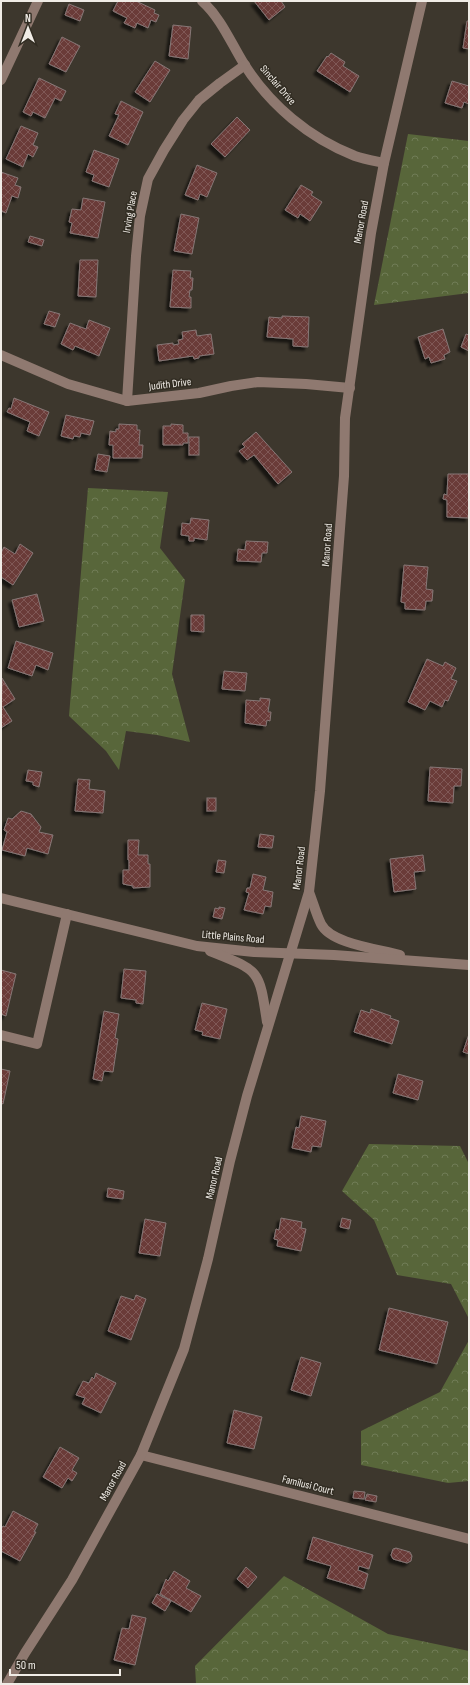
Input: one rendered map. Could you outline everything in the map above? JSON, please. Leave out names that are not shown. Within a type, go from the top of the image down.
[{"type":"street","points":[[1,79],[38,1]]},
{"type":"street","name":"Sinclair Drive","points":[[202,1],[226,32],[245,65],[274,102],[298,124],[320,139],[355,156],[384,163]]},
{"type":"street","name":"Manor Road","points":[[7,1684],[72,1580],[141,1455],[184,1349],[208,1259],[247,1096],[309,892],[320,791],[344,476],[346,418],[371,233],[384,163],[422,1]]},
{"type":"street","name":"Irving Place","points":[[127,401],[136,256],[140,216],[148,179],[183,120],[199,100],[245,65]]},
{"type":"street","name":"Judith Drive","points":[[1,356],[68,384],[127,401],[199,393],[258,382],[350,388]]},
{"type":"street","points":[[309,892],[321,925],[328,934],[341,941],[422,961]]},
{"type":"street","name":"Little Plains Road","points":[[1,898],[197,946],[254,952],[291,953],[469,965]]},
{"type":"street","points":[[1,1035],[36,1044],[67,914]]},
{"type":"street","points":[[197,946],[242,964],[258,977],[262,989],[268,1027]]},
{"type":"street","name":"Familusi Court","points":[[141,1455],[469,1539]]},
{"type":"green space","points":[[408,134],[469,141],[469,293],[374,305]]},
{"type":"green space","points":[[88,488],[168,492],[160,548],[185,580],[172,674],[190,742],[157,735],[126,731],[119,770],[106,751],[69,716]]},
{"type":"green space","points":[[369,1144],[460,1146],[469,1164],[469,1319],[451,1284],[397,1275],[374,1220],[342,1191]]},
{"type":"green space","points":[[469,1340],[469,1481],[448,1483],[361,1465],[361,1431],[440,1392]]},
{"type":"green space","points":[[284,1576],[388,1634],[469,1651],[469,1684],[196,1684],[195,1666]]},
{"type":"building","points":[[118,1],[136,1],[155,10],[154,13],[159,15],[156,22],[151,20],[148,28],[137,23],[135,28],[124,23],[127,18],[113,11]]},
{"type":"building","points":[[254,1],[281,1],[285,7],[269,20]]},
{"type":"building","points":[[69,4],[84,10],[80,21],[65,15]]},
{"type":"building","points":[[467,21],[469,21],[469,49],[463,48]]},
{"type":"building","points":[[173,25],[191,27],[188,59],[169,56]]},
{"type":"building","points":[[62,37],[80,46],[66,72],[49,64]]},
{"type":"building","points":[[331,53],[345,62],[343,66],[359,76],[350,92],[317,71],[327,56],[328,57]]},
{"type":"building","points":[[155,61],[170,70],[150,102],[135,92]]},
{"type":"building","points":[[39,78],[66,91],[61,101],[55,98],[45,118],[33,112],[31,116],[23,112]]},
{"type":"building","points":[[452,81],[469,86],[469,104],[464,102],[462,108],[445,103]]},
{"type":"building","points":[[121,101],[143,112],[128,145],[109,136],[119,115],[115,114]]},
{"type":"building","points":[[237,117],[250,130],[225,157],[211,144]]},
{"type":"building","points":[[21,126],[38,133],[33,145],[38,147],[33,157],[28,154],[23,167],[6,159]]},
{"type":"building","points":[[94,150],[119,159],[109,187],[92,181],[94,175],[86,172]]},
{"type":"building","points":[[197,165],[217,173],[207,197],[200,194],[198,200],[185,195]]},
{"type":"building","points":[[1,172],[18,178],[15,185],[21,187],[18,198],[12,196],[6,213],[1,211]]},
{"type":"building","points":[[301,185],[313,192],[311,195],[322,202],[310,221],[300,214],[298,218],[285,210]]},
{"type":"building","points":[[83,198],[105,202],[98,238],[70,233],[72,223],[69,222],[72,209],[81,210]]},
{"type":"building","points":[[181,214],[199,218],[192,254],[174,251]]},
{"type":"building","points":[[30,236],[44,240],[42,246],[28,242]]},
{"type":"building","points":[[80,260],[98,260],[96,297],[78,296]]},
{"type":"building","points":[[173,270],[191,271],[190,278],[193,278],[192,290],[190,290],[189,297],[191,297],[191,308],[170,307]]},
{"type":"building","points":[[49,311],[60,314],[55,327],[44,324]]},
{"type":"building","points":[[282,316],[309,317],[308,347],[293,346],[293,339],[267,337],[269,317],[282,318]]},
{"type":"building","points":[[89,320],[110,328],[99,356],[75,346],[73,350],[61,344],[70,323],[86,329]]},
{"type":"building","points":[[443,329],[450,352],[444,355],[445,359],[431,363],[429,357],[425,359],[418,337]]},
{"type":"building","points":[[196,330],[197,336],[211,334],[214,354],[199,356],[199,358],[194,359],[193,356],[159,361],[157,345],[173,343],[173,345],[179,344],[178,340],[183,339],[182,332]]},
{"type":"building","points":[[466,334],[469,335],[469,351],[461,347]]},
{"type":"building","points":[[14,398],[49,412],[39,436],[27,431],[30,422],[7,412],[9,408],[11,409]]},
{"type":"building","points":[[66,415],[94,421],[90,435],[81,433],[80,437],[74,436],[73,439],[61,436]]},
{"type":"building","points":[[119,424],[137,425],[137,430],[140,430],[139,445],[143,445],[142,458],[113,458],[113,445],[109,445],[110,431],[116,432],[116,429],[119,429]]},
{"type":"building","points":[[171,424],[183,425],[183,433],[188,433],[188,443],[183,443],[183,445],[163,445],[163,426],[171,426]]},
{"type":"building","points":[[256,432],[292,472],[278,484],[254,455],[247,460],[239,451],[245,447],[242,444]]},
{"type":"building","points":[[189,437],[199,437],[199,455],[189,455]]},
{"type":"building","points":[[98,454],[110,456],[107,472],[95,470]]},
{"type":"building","points":[[448,474],[469,474],[469,518],[447,517],[447,500],[443,499],[444,494],[447,495]]},
{"type":"building","points":[[191,518],[209,520],[207,540],[194,538],[194,541],[189,541],[189,536],[181,535],[182,523],[190,524]]},
{"type":"building","points":[[246,541],[268,542],[267,553],[262,553],[261,562],[237,561],[238,549],[245,550]]},
{"type":"building","points":[[20,544],[33,553],[13,585],[1,577],[1,553],[4,547],[15,554]]},
{"type":"building","points":[[404,565],[428,567],[426,589],[433,590],[432,601],[426,601],[425,610],[405,609],[405,603],[401,602]]},
{"type":"building","points":[[37,594],[44,621],[19,627],[12,600]]},
{"type":"building","points":[[191,615],[204,615],[204,632],[191,631]]},
{"type":"building","points":[[16,641],[53,653],[48,670],[36,665],[32,676],[8,668]]},
{"type":"building","points":[[427,659],[443,666],[445,662],[456,668],[451,679],[457,681],[448,701],[445,700],[442,707],[430,701],[425,710],[408,702]]},
{"type":"building","points":[[224,671],[247,673],[245,691],[222,689]]},
{"type":"building","points":[[2,678],[15,699],[3,707],[12,721],[1,728]]},
{"type":"building","points":[[260,698],[270,699],[268,712],[271,712],[270,721],[267,720],[266,726],[245,723],[246,700],[260,701]]},
{"type":"building","points":[[430,767],[462,769],[461,786],[454,786],[453,803],[428,801]]},
{"type":"building","points":[[28,770],[42,772],[39,787],[33,785],[33,782],[26,781]]},
{"type":"building","points":[[78,779],[90,780],[89,789],[105,791],[103,813],[75,811]]},
{"type":"building","points":[[207,798],[216,798],[216,811],[207,811]]},
{"type":"building","points":[[21,811],[31,814],[41,827],[39,832],[53,835],[48,854],[27,848],[25,856],[2,850],[7,832],[4,830],[8,818],[12,819]]},
{"type":"building","points":[[260,834],[274,836],[272,848],[258,847]]},
{"type":"building","points":[[128,840],[139,840],[138,855],[148,855],[148,864],[150,864],[150,887],[133,888],[133,886],[123,884],[123,870],[129,870]]},
{"type":"building","points":[[423,855],[425,871],[414,872],[416,889],[394,892],[390,859]]},
{"type":"building","points":[[218,860],[226,861],[224,873],[216,872]]},
{"type":"building","points":[[253,874],[266,877],[263,890],[273,892],[271,907],[265,906],[263,914],[244,910],[249,893],[246,892],[247,888],[250,888]]},
{"type":"building","points":[[219,907],[225,908],[222,919],[213,917],[215,908],[219,909]]},
{"type":"building","points":[[124,969],[146,971],[143,1004],[136,1003],[136,1000],[121,998]]},
{"type":"building","points":[[1,970],[16,974],[6,1016],[1,1014]]},
{"type":"building","points":[[202,1003],[227,1009],[220,1039],[202,1035],[203,1032],[195,1030]]},
{"type":"building","points":[[371,1009],[391,1016],[390,1018],[399,1021],[392,1044],[354,1032],[361,1010],[370,1013]]},
{"type":"building","points":[[104,1011],[119,1014],[115,1038],[118,1039],[113,1072],[104,1071],[102,1081],[93,1079]]},
{"type":"building","points":[[469,1034],[469,1054],[463,1052]]},
{"type":"building","points":[[1,1069],[10,1071],[3,1104],[1,1103]]},
{"type":"building","points":[[398,1074],[423,1081],[418,1100],[393,1093]]},
{"type":"building","points":[[301,1116],[326,1121],[321,1147],[312,1146],[311,1152],[292,1148],[296,1127],[299,1128]]},
{"type":"building","points":[[108,1188],[124,1191],[123,1199],[107,1197]]},
{"type":"building","points":[[281,1218],[302,1222],[301,1228],[306,1229],[301,1251],[277,1246],[278,1240],[274,1239],[276,1229],[279,1230]]},
{"type":"building","points":[[342,1218],[351,1220],[349,1229],[340,1227]]},
{"type":"building","points":[[145,1219],[166,1223],[160,1256],[139,1253]]},
{"type":"building","points":[[136,1295],[146,1299],[131,1340],[108,1331],[121,1296],[134,1300]]},
{"type":"building","points":[[389,1308],[448,1322],[437,1364],[379,1350]]},
{"type":"building","points":[[301,1357],[321,1363],[311,1396],[291,1390]]},
{"type":"building","points":[[96,1373],[116,1383],[101,1413],[82,1404],[85,1398],[76,1395],[83,1381],[89,1383],[92,1377],[94,1379]]},
{"type":"building","points":[[234,1410],[262,1417],[254,1449],[227,1443]]},
{"type":"building","points":[[60,1447],[79,1458],[72,1470],[77,1473],[72,1481],[68,1478],[62,1488],[43,1477]]},
{"type":"building","points":[[354,1491],[365,1492],[364,1499],[353,1498]]},
{"type":"building","points":[[367,1494],[377,1496],[376,1502],[365,1500]]},
{"type":"building","points":[[13,1511],[38,1524],[34,1532],[36,1532],[20,1561],[1,1551],[1,1529],[3,1526],[5,1527]]},
{"type":"building","points":[[313,1537],[373,1555],[369,1569],[359,1566],[358,1570],[368,1574],[364,1589],[327,1578],[331,1566],[307,1559]]},
{"type":"building","points":[[396,1548],[410,1552],[412,1556],[411,1561],[407,1563],[393,1559],[391,1555],[393,1549]]},
{"type":"building","points":[[246,1567],[257,1577],[248,1588],[237,1579]]},
{"type":"building","points":[[174,1571],[190,1581],[186,1588],[201,1596],[191,1612],[160,1594],[166,1579],[168,1581]]},
{"type":"building","points":[[157,1594],[171,1601],[165,1611],[152,1603]]},
{"type":"building","points":[[132,1615],[146,1618],[135,1665],[114,1660],[122,1628],[129,1629]]}]
